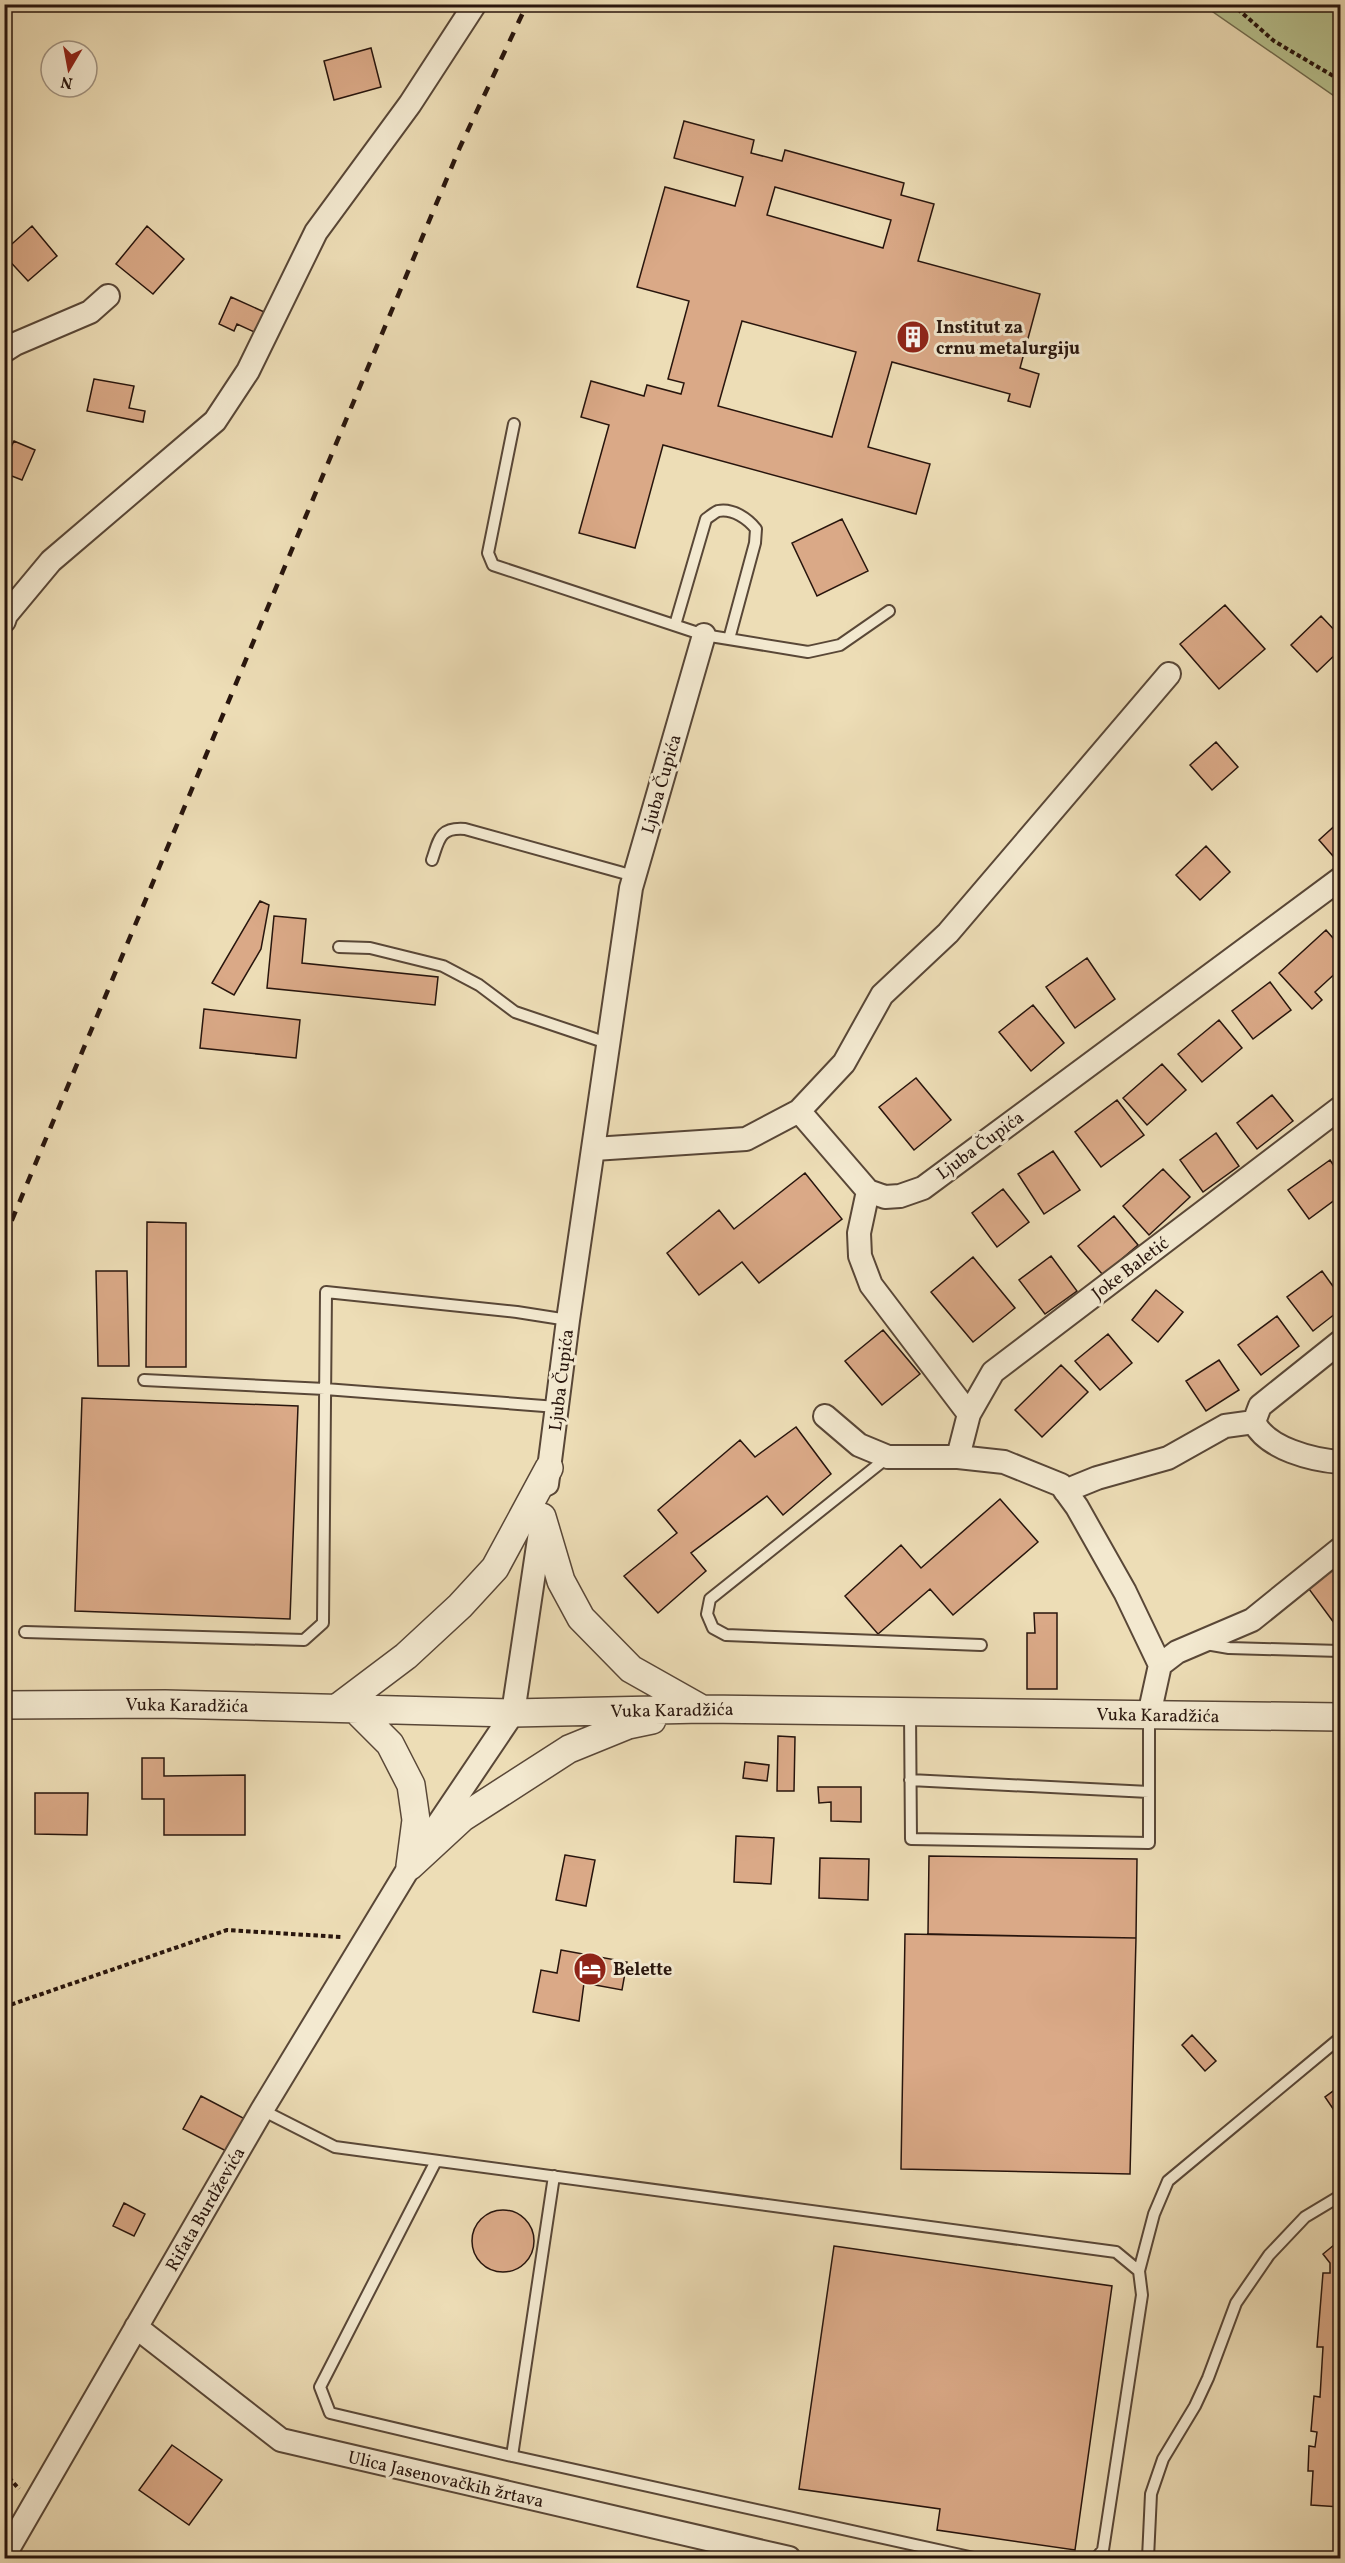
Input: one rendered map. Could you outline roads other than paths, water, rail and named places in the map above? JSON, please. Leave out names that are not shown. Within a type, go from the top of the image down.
[{"type":"street","points":[[5,616],[51,561],[215,421],[248,371],[316,232],[410,104],[475,4]]},
{"type":"street","points":[[4,351],[15,344],[90,312],[108,296]]},
{"type":"street","name":"Ljuba Čupića","points":[[513,1713],[594,1149],[607,1043],[634,876],[704,635]]},
{"type":"street","points":[[594,1149],[746,1139],[799,1111],[844,1062],[882,995],[948,933],[1169,674]]},
{"type":"street","name":"Ljuba Čupića","points":[[868,1191],[885,1197],[900,1196],[922,1188],[1341,879]]},
{"type":"street","name":"Joke Baletić","points":[[958,1457],[969,1414],[993,1372],[1341,1108]]},
{"type":"street","points":[[799,1111],[868,1191],[859,1233],[860,1256],[871,1285],[969,1414]]},
{"type":"street","points":[[1254,1419],[1260,1406],[1341,1342]]},
{"type":"street","points":[[825,1416],[859,1445],[888,1457],[958,1457],[1004,1462],[1061,1485],[1077,1507],[1125,1592],[1160,1665],[1149,1714]]},
{"type":"street","points":[[1254,1419],[1271,1442],[1299,1453],[1341,1462]]},
{"type":"street","points":[[1065,1491],[1097,1478],[1168,1458],[1225,1426],[1254,1419]]},
{"type":"street","points":[[410,1866],[416,1820],[411,1785],[390,1744],[346,1708],[460,1606],[495,1568],[549,1468]]},
{"type":"street","points":[[542,1517],[561,1581],[581,1618],[631,1669],[703,1709]]},
{"type":"street","points":[[1160,1665],[1178,1652],[1252,1620],[1341,1549]]},
{"type":"street","name":"Vuka Karadžića","points":[[4,1705],[165,1704],[513,1713],[703,1709],[1341,1717]]},
{"type":"street","points":[[410,1866],[462,1818],[569,1749],[628,1725],[703,1709]]},
{"type":"street","name":"Rifata Burdževića","points":[[4,2556],[262,2110],[410,1866],[513,1713]]},
{"type":"street","name":"Ulica Jasenovačkih žrtava","points":[[136,2327],[281,2440],[789,2559]]},
{"type":"lane","points":[[514,424],[488,553],[494,565],[704,635],[808,652],[840,645],[889,611]]},
{"type":"lane","points":[[675,625],[706,519],[719,511],[735,513],[749,520],[756,529],[755,543],[729,639]]},
{"type":"lane","points":[[432,860],[441,834],[451,828],[465,829],[634,876]]},
{"type":"lane","points":[[339,947],[370,948],[443,966],[479,985],[515,1012],[607,1043]]},
{"type":"lane","points":[[26,1632],[304,1640],[322,1623],[326,1292],[517,1312],[568,1320]]},
{"type":"lane","points":[[144,1380],[325,1389],[557,1407]]},
{"type":"lane","points":[[888,1457],[710,1599],[707,1614],[713,1628],[726,1635],[981,1645]]},
{"type":"lane","points":[[1200,1643],[1229,1648],[1341,1651]]},
{"type":"lane","points":[[910,1712],[911,1839],[1149,1843],[1149,1714]]},
{"type":"lane","points":[[910,1779],[1149,1792]]},
{"type":"lane","points":[[1096,2559],[1103,2550],[1142,2295],[1139,2271],[1154,2214],[1168,2181],[1341,2038]]},
{"type":"lane","points":[[262,2110],[335,2147],[1116,2252],[1139,2271]]},
{"type":"lane","points":[[436,2161],[320,2387],[330,2413],[974,2559]]},
{"type":"lane","points":[[512,2456],[554,2176]]},
{"type":"lane","points":[[1148,2559],[1151,2494],[1163,2459],[1195,2406],[1236,2303],[1269,2255],[1305,2217],[1341,2196]]},
{"type":"railway","points":[[4,1239],[460,147],[527,4]]},
{"type":"place","name":"Institut za crnu metalurgiju","points":[[913,337]]},
{"type":"place","name":"Belette","points":[[590,1969]]}]
